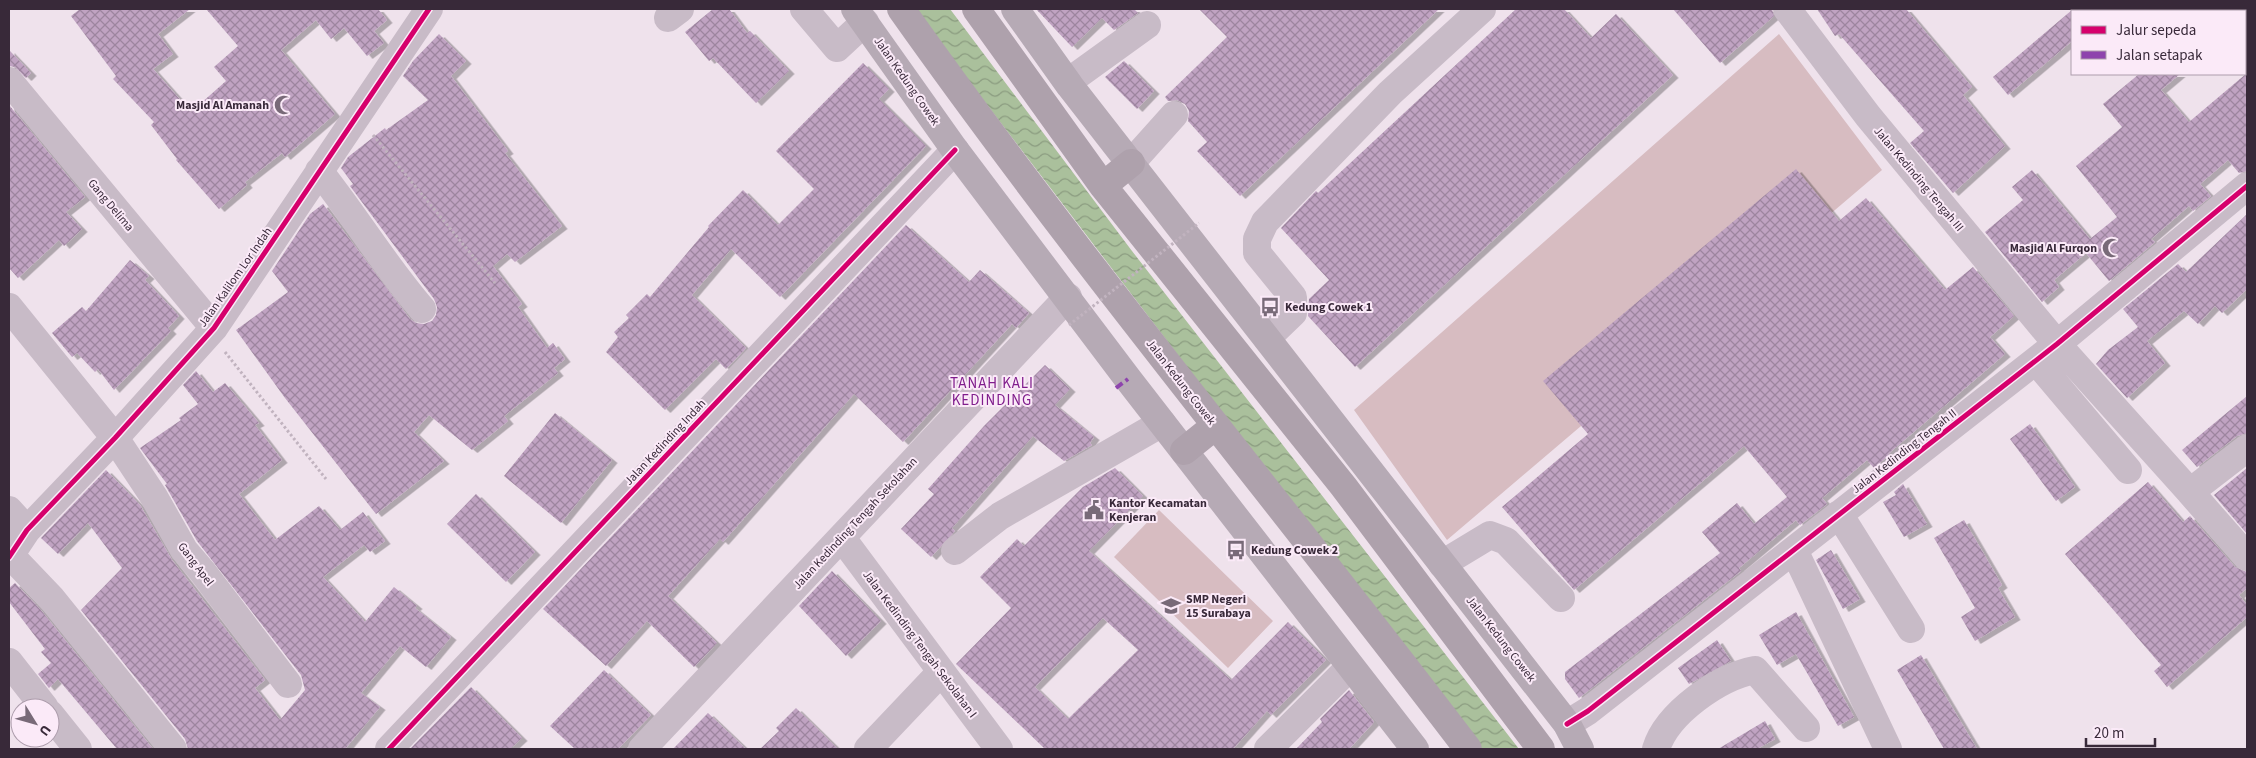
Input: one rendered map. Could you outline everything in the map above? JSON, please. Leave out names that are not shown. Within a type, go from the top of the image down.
[{"type":"highway","name":"Jalan Kedung Cowek","points":[[901,9],[975,113],[1215,426],[1468,749]]},
{"type":"highway","points":[[976,9],[1103,186],[1344,488],[1541,749]]},
{"type":"highway","points":[[1103,186],[1131,163]]},
{"type":"highway","points":[[1184,451],[1215,426]]},
{"type":"main road","name":"Jalan Kedung Cowek","points":[[1015,9],[1068,82],[1567,724],[1580,749]]},
{"type":"main road","name":"Jalan Kedung Cowek","points":[[860,15],[955,150],[1162,423],[1415,749]]},
{"type":"street","name":"Jalan Kalilom Lor Indah","points":[[9,556],[27,530],[115,438],[212,330],[429,9]]},
{"type":"street","points":[[804,9],[837,48],[860,15]]},
{"type":"street","points":[[1267,338],[1293,312],[1294,308],[1293,297],[1256,253],[1257,239],[1265,222],[1390,93],[1482,9]]},
{"type":"street","name":"Jalan Kedinding Tengah III","points":[[1787,9],[2046,352]]},
{"type":"street","points":[[1068,82],[1147,25]]},
{"type":"street","name":"Gang Delima","points":[[9,82],[212,330]]},
{"type":"street","points":[[1131,163],[1174,116]]},
{"type":"street","name":"Jalan Kedinding Indah","points":[[389,749],[955,150]]},
{"type":"street","points":[[319,171],[364,231],[394,276],[422,309]]},
{"type":"street","name":"Jalan Kedinding Tengah II","points":[[1567,724],[1588,711],[2046,352],[2247,186]]},
{"type":"street","name":"Jalan Kedinding Tengah Sekolahan","points":[[642,749],[1068,297]]},
{"type":"street","name":"Gang Apel","points":[[9,307],[115,438],[154,497],[184,550],[202,570],[288,684]]},
{"type":"street","points":[[2046,352],[2128,470]]},
{"type":"street","points":[[2046,352],[2190,492],[2247,557]]},
{"type":"street","points":[[955,551],[1000,516],[1162,423]]},
{"type":"street","points":[[2190,492],[2247,448]]},
{"type":"street","points":[[9,510],[27,530]]},
{"type":"street","points":[[1839,514],[1911,629]]},
{"type":"street","points":[[1442,564],[1490,535],[1506,541],[1561,598]]},
{"type":"street","name":"Jalan Kedinding Tengah Sekolahan I","points":[[842,538],[999,749]]},
{"type":"street","points":[[1794,550],[1888,749]]},
{"type":"street","points":[[9,556],[52,598],[173,749]]},
{"type":"street","points":[[9,662],[37,698]]},
{"type":"street","points":[[1268,749],[1350,667]]},
{"type":"street","points":[[1656,749],[1659,739],[1690,702],[1742,673],[1755,670],[1806,728]]},
{"type":"street","points":[[868,749],[941,672]]},
{"type":"street","points":[[60,726],[78,749]]},
{"type":"path","points":[[357,115],[495,283]]},
{"type":"path","points":[[1069,325],[1199,223]]},
{"type":"path","points":[[212,330],[326,480]]},
{"type":"shaded area","points":[[1779,34],[1882,170],[1447,540],[1354,410]]},
{"type":"shaded area","points":[[1159,510],[1273,621],[1228,668],[1114,557]]},
{"type":"water","points":[[914,9],[950,9],[1132,251],[1519,749],[1482,749],[1386,628]]},
{"type":"building","points":[[80,9],[190,9],[158,34],[173,54],[153,69],[191,112],[226,81],[214,67],[238,46],[206,9],[378,9],[387,20],[374,31],[384,43],[367,56],[344,28],[331,39],[316,20],[281,50],[335,114],[285,157],[282,153],[245,182],[247,185],[219,209],[176,160],[151,125],[154,122],[113,79],[116,76],[71,16]]},
{"type":"building","points":[[713,9],[729,9],[747,33],[750,31],[789,71],[756,103],[713,58],[709,61],[685,32]]},
{"type":"building","points":[[1036,9],[1134,9],[1138,13],[1114,30],[1102,18],[1072,47]]},
{"type":"building","points":[[1199,9],[1439,9],[1240,196],[1197,151],[1207,142],[1188,121],[1189,111],[1185,104],[1177,100],[1168,101],[1165,97],[1227,37]]},
{"type":"building","points":[[1516,9],[1564,9],[1591,38],[1616,14],[1673,75],[1355,367],[1308,316],[1309,299],[1329,280],[1281,228],[1316,191],[1318,193]]},
{"type":"building","points":[[1673,9],[1772,9],[1774,16],[1720,63]]},
{"type":"building","points":[[1817,9],[1906,9],[1972,87],[1963,95],[2005,146],[1953,193],[1910,143],[1924,131],[1839,34],[1835,36]]},
{"type":"building","points":[[2071,11],[2071,42],[2008,95],[1993,77]]},
{"type":"building","points":[[439,34],[466,61],[451,76],[508,151],[505,153],[562,226],[515,262],[507,254],[493,266],[522,304],[518,307],[547,348],[553,343],[565,359],[554,368],[558,373],[504,416],[508,421],[472,450],[429,415],[414,432],[444,461],[376,514],[285,398],[236,330],[288,292],[272,271],[310,214],[323,204],[410,319],[416,323],[424,324],[432,321],[436,315],[437,307],[434,299],[350,186],[353,184],[341,168],[348,157],[385,128],[386,130],[428,100],[403,76],[413,61]]},
{"type":"building","points":[[9,50],[31,73],[26,78],[15,67],[9,66]]},
{"type":"building","points":[[1124,61],[1154,91],[1137,109],[1105,77]]},
{"type":"building","points":[[863,63],[889,89],[879,99],[926,146],[780,297],[731,249],[692,295],[746,348],[726,369],[716,359],[665,410],[606,352],[618,337],[614,332],[629,318],[626,315],[647,294],[650,297],[708,226],[743,190],[778,225],[814,189],[776,151]]},
{"type":"building","points":[[2246,74],[2247,171],[2239,173],[2228,160],[2200,184],[2211,196],[2193,211],[2189,206],[2151,239],[2155,242],[2109,281],[2086,253],[2054,280],[2059,287],[2042,302],[1985,232],[2023,200],[2012,187],[2032,170],[2090,239],[2117,217],[2076,166],[2122,127],[2103,104],[2138,75],[2179,75],[2161,90],[2189,122]]},
{"type":"building","points":[[9,105],[85,197],[66,212],[82,229],[64,246],[59,240],[18,278],[9,268]]},
{"type":"building","points":[[1796,169],[1839,221],[1866,198],[1945,290],[1973,267],[2014,316],[1990,337],[2005,354],[1874,468],[1867,460],[1822,498],[1827,504],[1800,525],[1796,520],[1739,568],[1741,571],[1579,698],[1565,679],[1565,672],[1720,553],[1702,532],[1737,503],[1754,524],[1787,497],[1744,446],[1574,590],[1502,507],[1588,434],[1543,381]]},
{"type":"building","points":[[2247,214],[2247,289],[2222,313],[2215,306],[2198,324],[2184,311],[2147,341],[2165,363],[2127,398],[2096,364],[2108,350],[2138,327],[2123,309],[2178,264],[2186,272]]},
{"type":"building","points":[[906,225],[969,282],[980,270],[1029,313],[1016,328],[1012,324],[903,442],[854,394],[723,542],[720,539],[668,596],[717,643],[694,667],[647,621],[606,666],[543,609]]},
{"type":"building","points":[[130,260],[149,276],[145,280],[179,316],[168,328],[171,331],[114,390],[98,369],[95,372],[77,353],[72,357],[52,333],[82,307],[86,311]]},
{"type":"building","points":[[1045,365],[1070,389],[1055,405],[1094,437],[1090,443],[1092,445],[1064,461],[1033,436],[952,528],[955,531],[931,557],[901,529],[934,494],[928,489],[984,426]]},
{"type":"building","points":[[196,371],[213,392],[225,383],[259,423],[255,425],[282,460],[239,494],[275,540],[319,506],[340,530],[363,512],[385,541],[370,552],[364,545],[323,577],[365,622],[394,587],[417,606],[415,608],[451,637],[426,667],[400,646],[361,693],[380,707],[345,749],[188,749],[185,739],[81,610],[122,568],[88,523],[58,554],[41,538],[106,470],[140,505],[172,560],[265,680],[255,688],[280,720],[305,690],[301,675],[197,541],[165,485],[167,484],[140,448],[181,420],[179,418],[198,404],[183,385]]},
{"type":"building","points":[[2247,396],[2247,433],[2237,436],[2197,467],[2182,450]]},
{"type":"building","points":[[555,413],[612,460],[561,523],[504,476]]},
{"type":"building","points":[[2030,424],[2075,487],[2056,501],[2010,439]]},
{"type":"building","points":[[1115,468],[1143,496],[1089,551],[1231,680],[1288,622],[1326,660],[1271,715],[1267,711],[1233,749],[1045,749],[956,664],[1011,608],[980,577],[1017,539],[1024,546],[1083,487]],"holes":[[[1103,618],[1138,650],[1068,719],[1035,687]]]},
{"type":"building","points":[[2247,468],[2247,534],[2214,495]]},
{"type":"building","points":[[2148,482],[2183,522],[2190,516],[2235,567],[2247,572],[2247,588],[2239,595],[2247,605],[2247,617],[2167,687],[2154,671],[2161,665],[2065,554]]},
{"type":"building","points":[[1903,484],[1927,524],[1904,537],[1883,502],[1896,495],[1894,492]]},
{"type":"building","points":[[476,494],[535,552],[506,582],[447,524]]},
{"type":"building","points":[[1964,520],[2002,585],[1998,588],[2015,617],[1975,641],[1961,617],[1975,608],[1934,538]]},
{"type":"building","points":[[1831,550],[1860,599],[1843,609],[1816,560]]},
{"type":"building","points":[[832,571],[881,621],[846,656],[799,606]]},
{"type":"building","points":[[15,583],[40,609],[153,749],[117,749],[58,679],[49,688],[38,674],[51,663],[41,652],[45,649],[9,602],[9,588]]},
{"type":"building","points":[[1796,612],[1854,717],[1838,726],[1796,654],[1777,665],[1759,635]]},
{"type":"building","points":[[1717,640],[1731,661],[1689,684],[1678,668]]},
{"type":"building","points":[[1921,655],[1977,749],[1944,749],[1897,670]]},
{"type":"building","points":[[604,670],[651,715],[618,749],[575,749],[550,726]]},
{"type":"building","points":[[471,687],[522,738],[510,749],[410,749]]},
{"type":"building","points":[[1349,690],[1374,722],[1349,749],[1296,749],[1322,722],[1320,719]]},
{"type":"building","points":[[796,708],[838,749],[760,749],[779,731],[776,728]]},
{"type":"building","points":[[708,713],[746,749],[673,749]]},
{"type":"building","points":[[1765,721],[1775,739],[1757,749],[1718,749]]},
{"type":"marked path","points":[[1116,388],[1128,379]]},
{"type":"cycle path","points":[[9,557],[27,530],[115,438],[214,328],[429,9]]},
{"type":"cycle path","points":[[389,749],[955,150]]},
{"type":"cycle path","points":[[1567,724],[1588,711],[2057,344],[2247,186]]},
{"type":"place","name":"Masjid Al Amanah","points":[[284,105]]},
{"type":"place","name":"Masjid Al Furqon","points":[[2112,248]]},
{"type":"place","name":"Kedung Cowek 1","points":[[1270,307]]},
{"type":"place","name":"Kantor Kecamatan Kenjeran","points":[[1094,510]]},
{"type":"place","name":"Kedung Cowek 2","points":[[1236,550]]},
{"type":"place","name":"SMP Negeri 15 Surabaya","points":[[1171,606]]},
{"type":"district","name":"TANAH KALI KEDINDING","points":[[992,392]]}]
